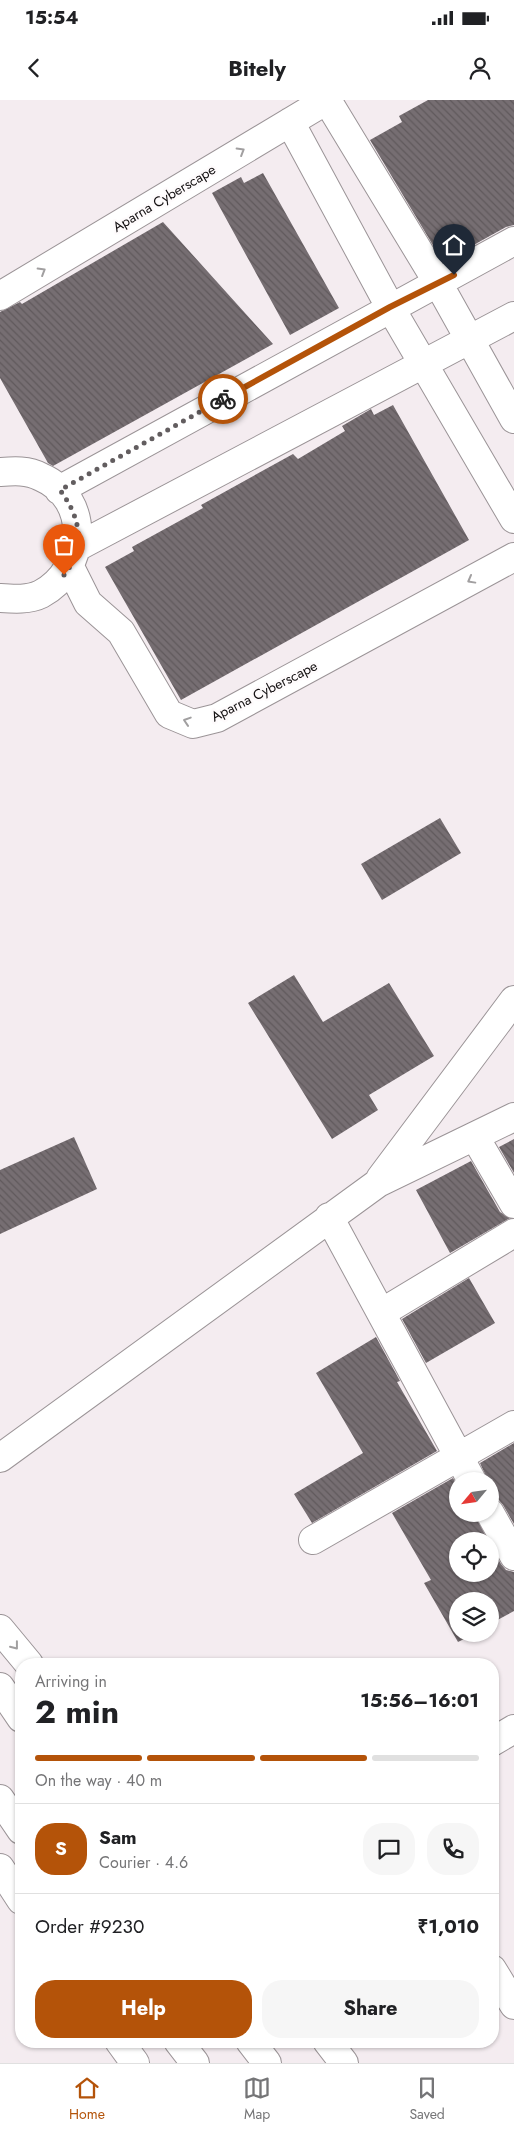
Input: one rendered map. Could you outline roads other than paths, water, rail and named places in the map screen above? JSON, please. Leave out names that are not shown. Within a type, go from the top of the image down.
[{"type":"street","name":"Aparna Cyberscape","points":[[0,296],[327,100]]},
{"type":"street","points":[[327,100],[438,283],[514,418]]},
{"type":"street","points":[[290,122],[390,307],[514,519]]},
{"type":"street","points":[[60,490],[390,307],[514,241]]},
{"type":"street","points":[[74,557],[514,316]]},
{"type":"street","points":[[0,472],[21,471],[42,477],[60,490],[72,507],[78,527],[74,557],[57,583],[40,594],[20,600],[0,598]]},
{"type":"street","name":"Aparna Cyberscape","points":[[74,557],[88,603],[121,632],[170,714],[192,724],[217,718],[514,557]]},
{"type":"street","points":[[378,1183],[514,1000]]},
{"type":"street","points":[[0,1458],[378,1183],[514,1117]]},
{"type":"street","points":[[475,1137],[514,1204]]},
{"type":"street","points":[[329,1217],[467,1472]]},
{"type":"street","points":[[381,1313],[514,1233]]},
{"type":"street","points":[[313,1540],[514,1425]]},
{"type":"street","points":[[495,1522],[514,1556]]},
{"type":"street","points":[[0,1629],[24,1658]]},
{"type":"street","points":[[0,1686],[15,1709]]},
{"type":"street","points":[[499,1738],[514,1729]]},
{"type":"street","points":[[0,1799],[15,1821]]},
{"type":"street","points":[[0,1868],[15,1891]]},
{"type":"street","points":[[501,1968],[514,2005]]},
{"type":"street","points":[[124,2048],[135,2063]]},
{"type":"street","points":[[183,2048],[195,2063]]},
{"type":"street","points":[[255,2048],[267,2063]]},
{"type":"street","points":[[332,2048],[344,2063]]}]
